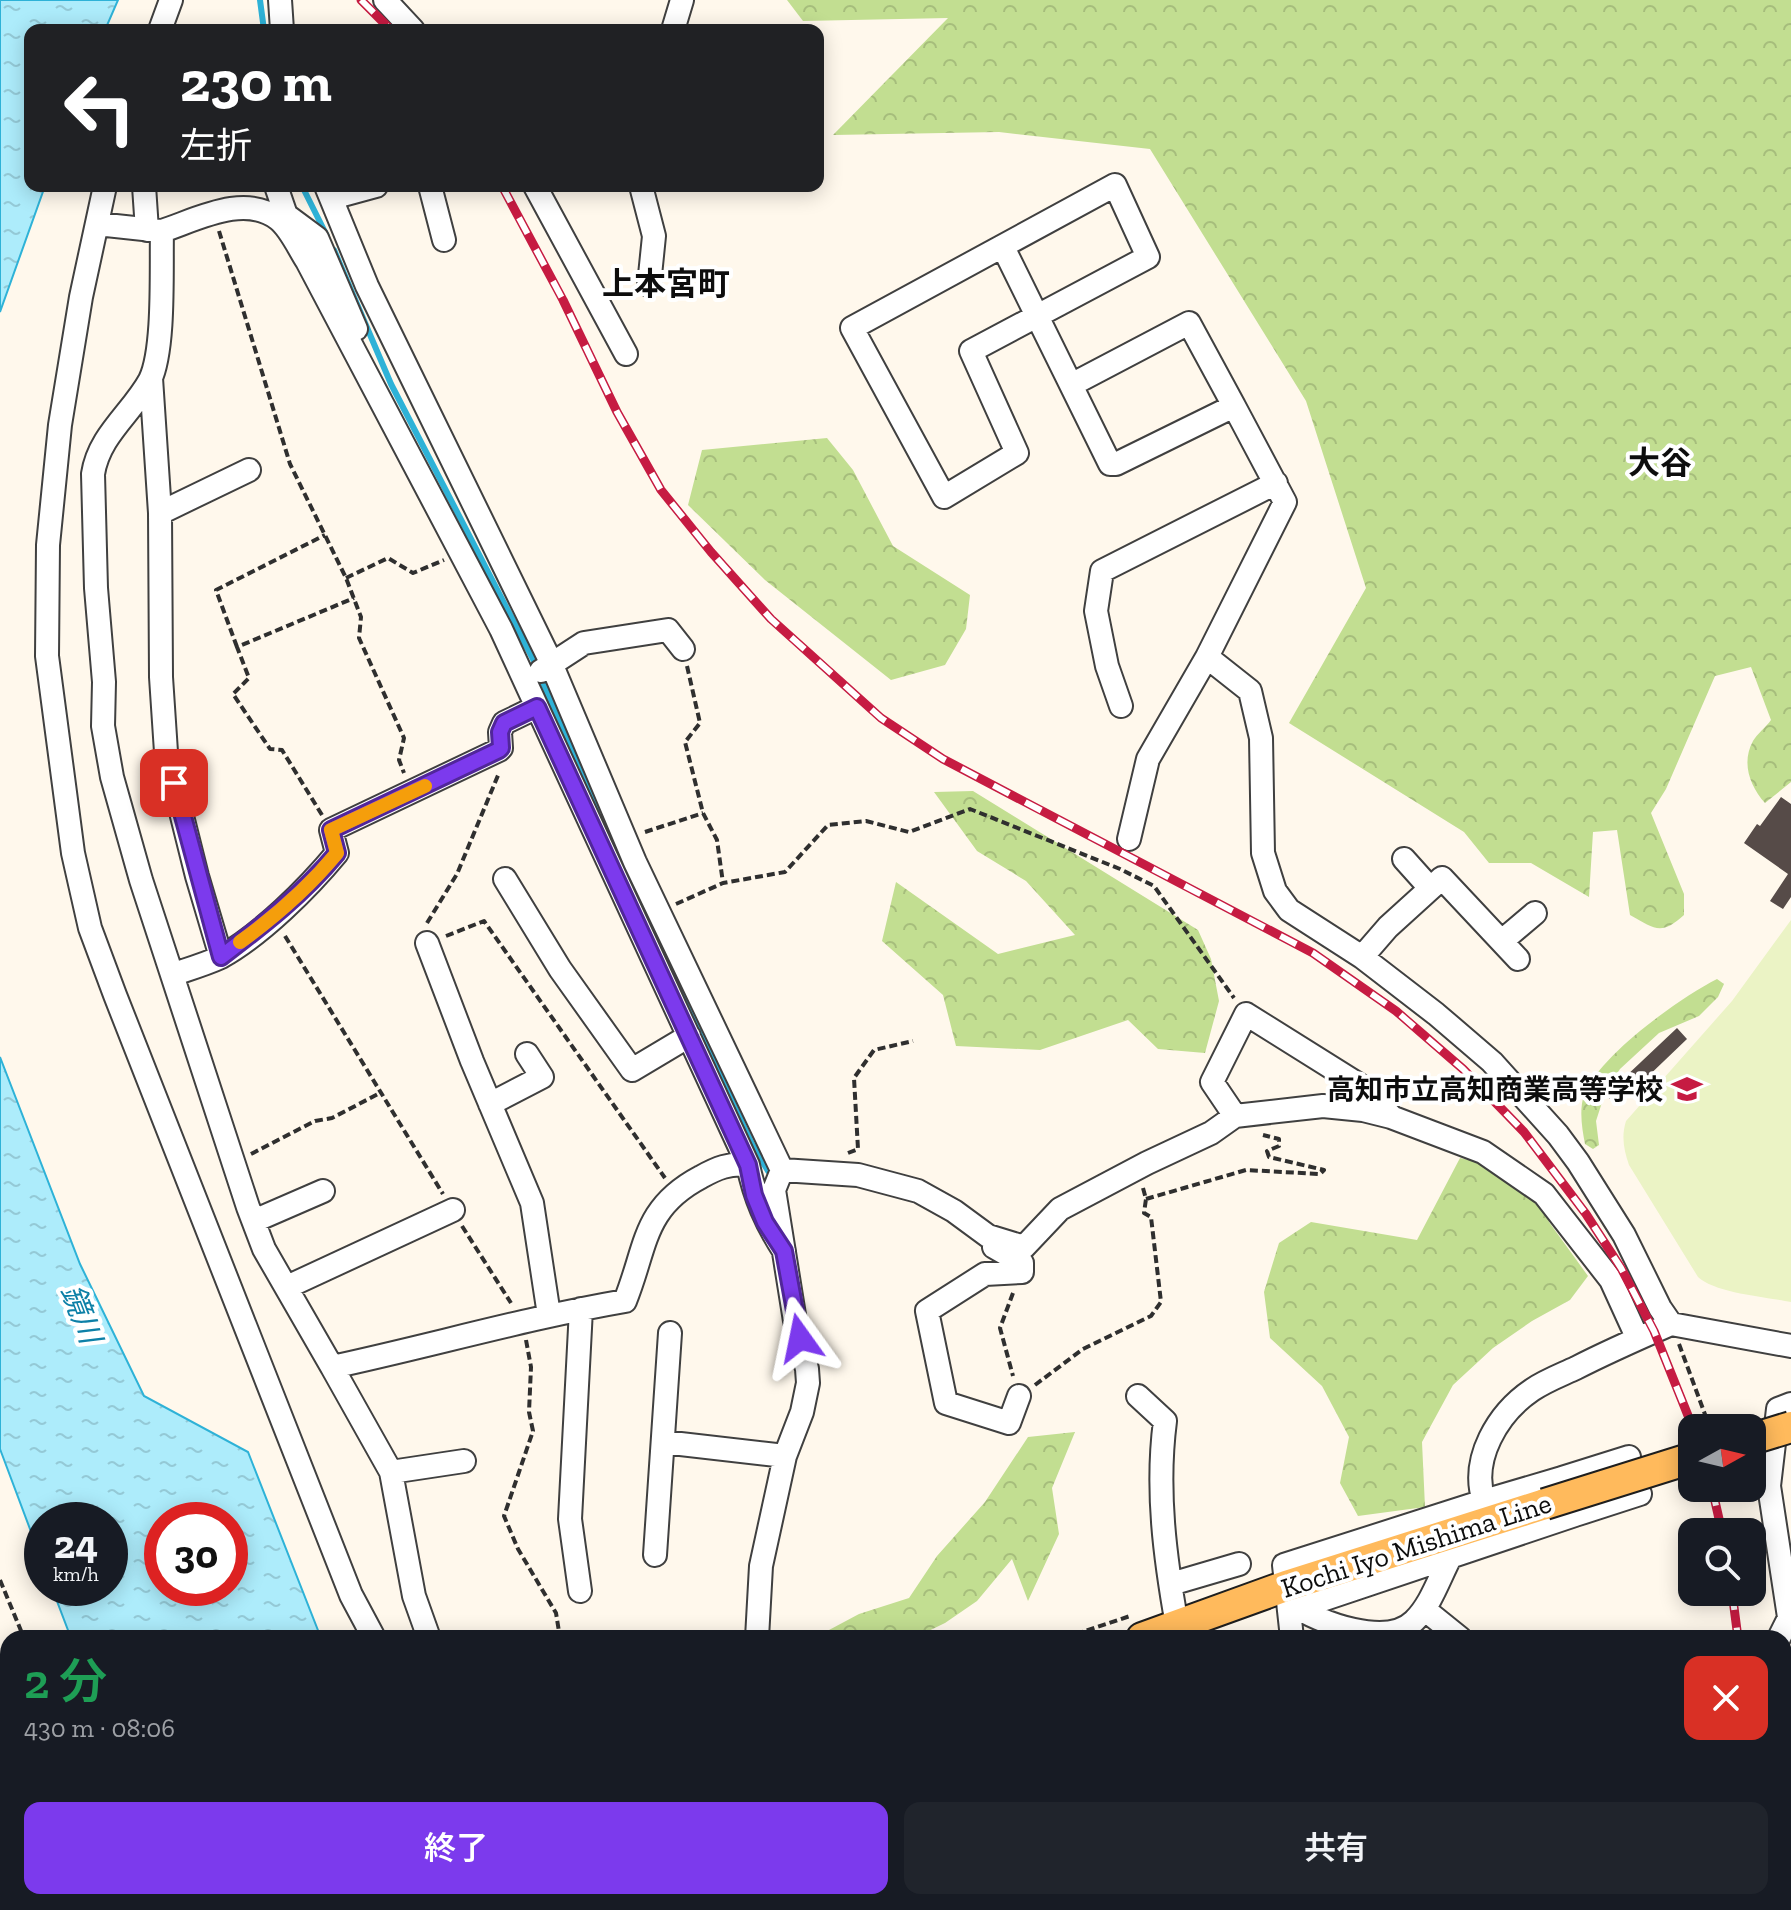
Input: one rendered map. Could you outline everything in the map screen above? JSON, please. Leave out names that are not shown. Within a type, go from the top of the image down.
[{"type":"main road","points":[[1772,1446],[1791,1427]]},
{"type":"main road","name":"Kochi Iyo Mishima Line","points":[[1164,1630],[1290,1598],[1545,1504],[1678,1462]]},
{"type":"street","points":[[164,24],[171,0]]},
{"type":"street","points":[[280,0],[282,24]]},
{"type":"street","points":[[385,0],[407,24]]},
{"type":"street","points":[[675,24],[682,0]]},
{"type":"street","points":[[1115,185],[1148,257],[971,351],[1017,453],[944,497],[852,328],[1003,247],[1115,185]]},
{"type":"street","points":[[104,192],[81,297],[60,425],[48,545],[47,656],[73,853],[90,928],[115,995],[351,1595],[370,1630]]},
{"type":"street","points":[[145,192],[154,230],[159,334],[151,378],[160,513],[161,677],[166,752],[221,957]]},
{"type":"street","points":[[277,192],[282,217],[501,629],[748,1165],[754,1195],[765,1222],[784,1251]]},
{"type":"street","points":[[329,192],[329,234],[373,387]]},
{"type":"street","points":[[432,192],[444,240]]},
{"type":"street","points":[[538,192],[626,354]]},
{"type":"street","points":[[643,192],[654,236],[649,285]]},
{"type":"street","points":[[97,224],[154,230],[228,209],[252,208],[329,234],[409,376],[541,670],[782,1170],[774,1190],[808,1383],[802,1412],[785,1456],[761,1566],[757,1630]]},
{"type":"street","points":[[1003,247],[1110,464],[1116,464],[1234,406]]},
{"type":"street","points":[[1071,385],[1189,323],[1285,502],[1207,657],[1148,759],[1129,839]]},
{"type":"street","points":[[151,378],[96,457],[93,474],[96,588],[104,682],[103,726],[112,777],[141,880],[174,974],[233,1164],[264,1249],[391,1472],[414,1596],[426,1630]]},
{"type":"street","points":[[160,513],[249,470]]},
{"type":"street","points":[[1121,706],[1107,666],[1096,611],[1102,571],[1276,483]]},
{"type":"street","points":[[541,670],[584,643],[668,630],[683,649]]},
{"type":"street","points":[[1207,657],[1250,691],[1261,738],[1263,853],[1275,891],[1289,910],[1362,957],[1492,1062],[1558,1135],[1578,1162],[1624,1235],[1671,1324]]},
{"type":"street","points":[[541,670],[556,747]]},
{"type":"street","points":[[174,974],[221,957],[274,918],[337,853],[331,830],[499,750],[504,723],[537,707]]},
{"type":"street","points":[[1404,859],[1430,888]]},
{"type":"street","points":[[1362,957],[1388,927],[1442,878],[1518,959]]},
{"type":"street","points":[[505,879],[560,969],[632,1070],[689,1036]]},
{"type":"street","points":[[1502,941],[1535,913]]},
{"type":"street","points":[[427,943],[532,1203],[549,1315]]},
{"type":"street","points":[[1228,1121],[1212,1082],[1246,1014],[1361,1086],[1391,1117]]},
{"type":"street","points":[[490,1104],[542,1077],[527,1054]]},
{"type":"street","points":[[782,1170],[858,1175],[918,1191],[988,1236],[1024,1247],[1060,1209],[1228,1121],[1323,1106],[1363,1110],[1391,1117],[1483,1152],[1544,1194],[1611,1280],[1637,1337]]},
{"type":"street","points":[[332,1367],[549,1315],[625,1301],[653,1219],[675,1192],[725,1165],[748,1165]]},
{"type":"street","points":[[254,1221],[323,1191]]},
{"type":"street","points":[[940,1203],[946,1220],[1022,1263],[1022,1272],[985,1274],[927,1311],[946,1403],[1009,1423],[1019,1396]]},
{"type":"street","points":[[287,1287],[453,1210]]},
{"type":"street","points":[[580,1591],[570,1519],[581,1309]]},
{"type":"street","points":[[1484,1501],[1480,1491],[1482,1461],[1489,1438],[1503,1416],[1531,1390],[1637,1337],[1671,1324],[1791,1346]]},
{"type":"street","points":[[655,1555],[670,1333]]},
{"type":"street","points":[[1138,1396],[1165,1421],[1160,1460],[1161,1506],[1177,1625]]},
{"type":"street","points":[[1790,1616],[1769,1486],[1778,1409],[1791,1404]]},
{"type":"street","points":[[663,1442],[785,1456]]},
{"type":"street","points":[[1292,1630],[1284,1565],[1629,1457]]},
{"type":"street","points":[[391,1472],[464,1461]]},
{"type":"street","points":[[1562,1478],[1575,1515]]},
{"type":"street","points":[[1290,1598],[1451,1556],[1640,1494]]},
{"type":"street","points":[[1402,1630],[1414,1622],[1424,1609],[1451,1556]]},
{"type":"street","points":[[1171,1584],[1239,1564]]},
{"type":"street","points":[[351,1595],[358,1630]]},
{"type":"street","points":[[1290,1598],[1306,1614],[1358,1630]]},
{"type":"street","points":[[1424,1609],[1450,1630]]},
{"type":"path","points":[[214,214],[290,464],[346,578],[361,617],[359,638],[404,738],[399,760],[412,792]]},
{"type":"path","points":[[325,535],[216,590],[249,678],[233,694],[270,749],[282,750],[331,830]]},
{"type":"path","points":[[346,578],[388,558],[413,573],[460,552]]},
{"type":"path","points":[[237,647],[354,598]]},
{"type":"path","points":[[683,649],[700,723],[685,742],[703,813],[717,840],[723,883]]},
{"type":"path","points":[[499,750],[499,776],[457,874],[420,933],[427,943],[484,921],[675,1192]]},
{"type":"path","points":[[659,911],[723,883],[785,872],[828,825],[866,821],[909,832],[970,809],[1120,869],[1154,886],[1246,1014]]},
{"type":"path","points":[[625,839],[703,813]]},
{"type":"path","points":[[274,918],[523,1322],[531,1367],[529,1412],[533,1431],[504,1516],[518,1549],[556,1613],[559,1630]]},
{"type":"path","points":[[820,1171],[839,1156],[858,1149],[854,1078],[862,1066],[874,1050],[913,1041]]},
{"type":"path","points":[[233,1164],[315,1121],[332,1118],[382,1092]]},
{"type":"path","points":[[1146,1199],[1246,1170],[1320,1174],[1324,1170],[1269,1157],[1267,1151],[1279,1146],[1279,1139],[1228,1121]]},
{"type":"path","points":[[1022,1272],[1000,1328],[1019,1396],[1083,1349],[1151,1316],[1161,1302],[1151,1217],[1144,1213],[1146,1199],[1136,1168]]},
{"type":"path","points":[[1671,1324],[1705,1414]]},
{"type":"path","points":[[0,1580],[21,1630]]},
{"type":"green space","points":[[787,0],[1791,0],[1791,782],[1765,803],[1751,782],[1749,749],[1771,720],[1751,667],[1715,676],[1666,789],[1651,813],[1684,894],[1684,915],[1669,926],[1658,928],[1630,915],[1617,830],[1593,832],[1589,897],[1531,863],[1489,863],[1464,832],[1289,723],[1366,588],[1306,401],[1150,149],[999,132],[833,135],[948,18],[803,21]]},
{"type":"green space","points":[[827,438],[853,470],[893,546],[970,595],[966,629],[945,665],[891,680],[765,580],[688,505],[702,450]]},
{"type":"green space","points":[[973,791],[1198,930],[1211,959],[1219,1001],[1205,1053],[1158,1049],[1128,1020],[1040,1050],[956,1046],[943,995],[882,941],[896,882],[998,954],[1075,935],[1026,881],[977,851],[934,792]]},
{"type":"green space","name":"高知市立高知商業高等学校","points":[[1791,920],[1791,1302],[1728,1291],[1698,1277],[1629,1165],[1623,1138],[1626,1121],[1732,1001]]},
{"type":"green space","points":[[1717,979],[1724,984],[1718,997],[1699,1016],[1659,1033],[1620,1069],[1606,1090],[1596,1121],[1599,1145],[1593,1149],[1585,1144],[1582,1107],[1584,1095],[1593,1079],[1642,1030]]},
{"type":"green space","points":[[1460,1158],[1516,1170],[1544,1194],[1549,1222],[1588,1276],[1570,1300],[1493,1348],[1453,1385],[1422,1442],[1425,1507],[1358,1516],[1340,1483],[1349,1437],[1322,1386],[1270,1338],[1264,1292],[1279,1243],[1311,1222],[1417,1240]]},
{"type":"green space","points":[[1075,1432],[1052,1488],[1059,1534],[1028,1601],[1012,1559],[977,1601],[931,1630],[829,1630],[859,1614],[909,1598],[937,1556],[985,1502],[1028,1437]]},
{"type":"water","points":[[0,0],[118,0],[108,24],[24,24],[24,192],[43,192],[0,312]]},
{"type":"water","name":"鏡川","points":[[0,1057],[80,1264],[144,1396],[248,1452],[318,1630],[68,1630],[59,1606],[128,1606],[128,1502],[24,1502],[24,1513],[0,1449]]},
{"type":"building","points":[[1781,797],[1791,804],[1791,897],[1783,909],[1770,901],[1788,874],[1744,843]]},
{"type":"building","points":[[1677,1028],[1687,1039],[1617,1106],[1606,1095]]},
{"type":"waterway","points":[[260,0],[263,24]]},
{"type":"waterway","points":[[305,192],[327,236]]},
{"type":"waterway","points":[[334,250],[391,384],[534,661],[597,811]]},
{"type":"waterway","points":[[647,920],[752,1144],[768,1171]]},
{"type":"railway","points":[[361,0],[385,24]]},
{"type":"railway","points":[[505,192],[563,300],[617,412],[661,490],[771,619],[881,718],[943,759],[1313,953],[1396,1011],[1463,1069],[1524,1132],[1586,1214],[1621,1268],[1654,1331],[1687,1414]]},
{"type":"railway","points":[[1715,1502],[1719,1518]]},
{"type":"railway","points":[[1734,1606],[1737,1630]]},
{"type":"slow traffic","points":[[240,942],[274,918],[337,853],[331,830],[425,786]]},
{"type":"place","name":"高知市立高知商業高等学校","points":[[1687,1089]]},
{"type":"district","name":"上本宮町","points":[[666,284]]},
{"type":"district","name":"大谷","points":[[1660,463]]},
{"type":"route","points":[[174,783],[221,957],[274,918],[314,880],[337,853],[331,830],[499,750],[504,723],[537,707],[748,1165],[754,1195],[765,1222],[784,1251],[800,1338]]}]
